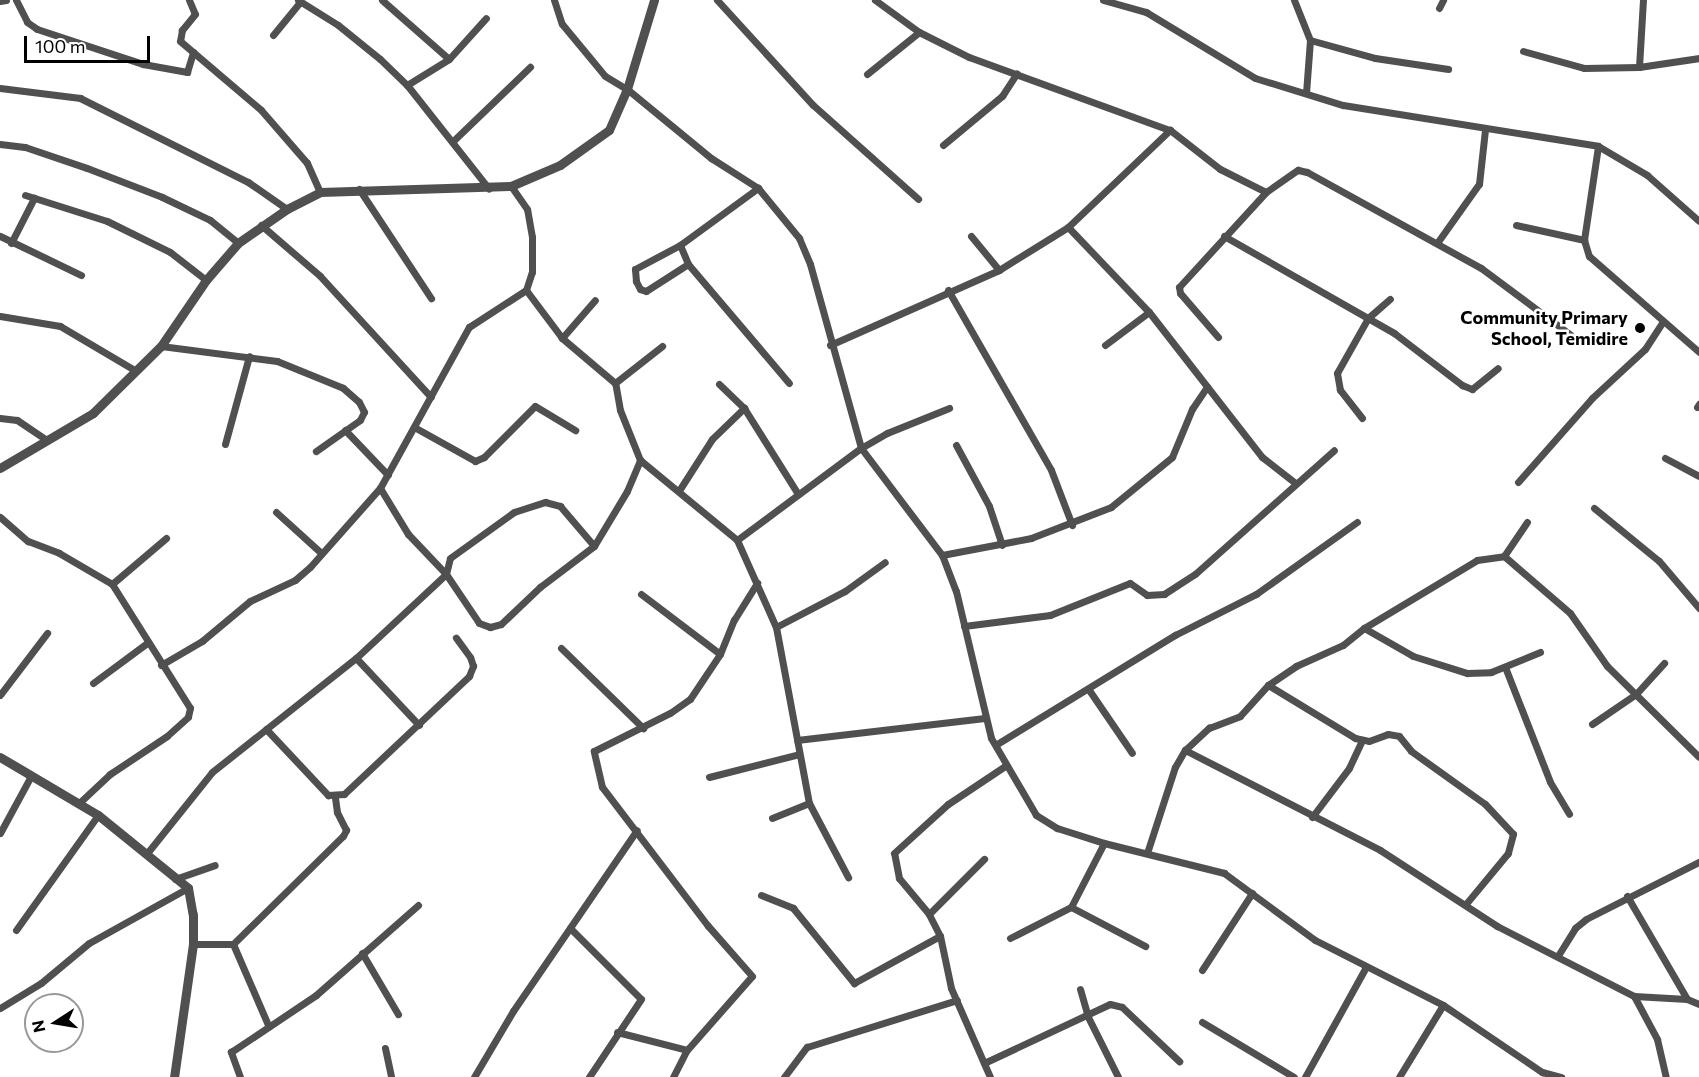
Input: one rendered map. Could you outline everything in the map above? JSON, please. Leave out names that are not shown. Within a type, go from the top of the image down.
[{"type":"street","points":[[0,1],[6,0]]},
{"type":"street","points":[[16,0],[27,22],[37,29],[143,64],[186,72],[193,52]]},
{"type":"street","points":[[189,0],[195,14],[179,36],[182,45],[261,110],[307,162],[320,192]]},
{"type":"street","points":[[382,0],[450,59]]},
{"type":"street","points":[[554,0],[562,24],[605,76],[627,89],[711,158],[758,188],[799,238],[810,264],[830,345],[861,448],[942,555],[964,626],[985,718],[1005,766],[1045,822],[1104,843],[1212,868],[1252,892],[1315,940],[1443,1005],[1542,1072],[1561,1077]]},
{"type":"street","points":[[0,468],[93,414],[161,346],[206,280],[238,243],[287,209],[320,192],[359,189],[489,189],[511,186],[560,165],[609,130],[627,89],[654,0]]},
{"type":"street","points":[[717,0],[829,120],[918,199]]},
{"type":"street","points":[[875,0],[919,32],[969,57],[1170,130],[1220,169],[1266,192]]},
{"type":"street","points":[[1104,0],[1146,12],[1255,78],[1386,114],[1598,146],[1647,175],[1699,221]]},
{"type":"street","points":[[1294,0],[1310,40],[1306,93]]},
{"type":"street","points":[[1439,8],[1443,0]]},
{"type":"street","points":[[1639,67],[1643,0]]},
{"type":"street","points":[[273,35],[299,1],[338,25],[407,85],[489,189]]},
{"type":"street","points":[[407,85],[450,59],[486,18]]},
{"type":"street","points":[[867,74],[919,32]]},
{"type":"street","points":[[1310,40],[1375,58],[1448,69]]},
{"type":"street","points":[[1523,51],[1584,68],[1639,67],[1699,58]]},
{"type":"street","points":[[453,141],[530,67]]},
{"type":"street","points":[[943,145],[1002,96],[1017,73]]},
{"type":"street","points":[[0,88],[80,98],[248,182],[287,209]]},
{"type":"street","points":[[830,345],[948,290],[999,270],[1068,226],[1170,130]]},
{"type":"street","points":[[1437,243],[1479,184],[1485,130]]},
{"type":"street","points":[[0,144],[25,147],[162,197],[210,220],[238,243]]},
{"type":"street","points":[[1598,146],[1584,240],[1589,256],[1699,352]]},
{"type":"street","points":[[1218,337],[1180,293],[1179,287],[1266,192],[1298,170],[1307,172],[1481,268],[1571,335]]},
{"type":"street","points":[[161,665],[202,641],[250,601],[296,580],[380,488],[469,327],[526,290],[532,272],[532,237],[527,209],[511,186]]},
{"type":"street","points":[[688,264],[652,289],[640,289],[635,269],[680,245],[758,188]]},
{"type":"street","points":[[359,189],[431,298]]},
{"type":"street","points":[[25,195],[133,233],[170,252],[206,280]]},
{"type":"street","points":[[11,243],[34,198]]},
{"type":"street","points":[[261,225],[320,276],[431,397]]},
{"type":"street","points":[[1516,225],[1584,240]]},
{"type":"street","points":[[1068,226],[1149,312],[1262,457],[1294,482]]},
{"type":"street","points":[[0,236],[81,275]]},
{"type":"street","points":[[971,236],[999,270]]},
{"type":"street","points":[[1224,236],[1368,318],[1472,389],[1498,368]]},
{"type":"street","points":[[680,245],[688,264],[789,383]]},
{"type":"street","points":[[526,290],[562,338],[615,383],[620,410],[640,460],[680,489],[737,540],[776,627],[809,803],[848,877]]},
{"type":"street","points":[[948,290],[1051,470],[1072,525]]},
{"type":"street","points":[[1362,418],[1340,390],[1337,373],[1368,318],[1390,299]]},
{"type":"street","points":[[562,338],[595,300]]},
{"type":"street","points":[[1105,345],[1149,312]]},
{"type":"street","points":[[0,316],[60,326],[136,371]]},
{"type":"street","points":[[1518,482],[1592,398],[1646,349],[1663,321]]},
{"type":"street","points":[[161,346],[277,361],[343,388],[359,402],[364,412],[345,430],[316,451]]},
{"type":"street","points":[[615,383],[662,346]]},
{"type":"street","points":[[225,444],[249,356]]},
{"type":"street","points":[[719,384],[744,408],[798,494]]},
{"type":"street","points":[[942,555],[1002,544],[1072,525],[1111,507],[1172,457],[1192,409],[1207,387]]},
{"type":"street","points":[[414,427],[475,461],[484,457],[535,406],[575,430]]},
{"type":"street","points":[[680,489],[712,439],[744,408]]},
{"type":"street","points":[[737,540],[861,448],[887,433],[949,408]]},
{"type":"street","points":[[0,418],[17,420],[47,440]]},
{"type":"street","points":[[345,430],[388,475]]},
{"type":"street","points":[[956,445],[989,507],[1002,544]]},
{"type":"street","points":[[964,626],[1050,615],[1130,582],[1147,595],[1164,594],[1195,574],[1294,482],[1335,450]]},
{"type":"street","points":[[1665,458],[1699,476]]},
{"type":"street","points":[[380,488],[408,534],[446,574],[479,623],[490,627],[501,624],[540,587],[594,546],[627,491],[640,460]]},
{"type":"street","points":[[148,852],[212,772],[356,658],[446,574],[450,558],[514,512],[545,502],[566,510],[594,546]]},
{"type":"street","points":[[1594,508],[1659,561],[1699,608]]},
{"type":"street","points":[[276,512],[321,552]]},
{"type":"street","points":[[0,517],[28,542],[59,553],[112,584],[147,644],[190,708],[188,717],[110,774],[79,803]]},
{"type":"street","points":[[997,744],[1089,690],[1175,635],[1256,594],[1357,522]]},
{"type":"street","points":[[1147,854],[1174,767],[1185,750],[1209,728],[1240,716],[1268,685],[1296,666],[1343,645],[1364,628],[1477,560],[1504,556],[1527,522]]},
{"type":"street","points":[[112,584],[166,538]]},
{"type":"street","points":[[1504,556],[1570,613],[1607,666],[1699,756]]},
{"type":"street","points":[[776,627],[845,591],[885,562]]},
{"type":"street","points":[[673,1077],[687,1050],[752,976],[708,926],[602,787],[594,752],[643,728],[690,699],[720,654],[734,620],[757,583]]},
{"type":"street","points":[[641,594],[720,654]]},
{"type":"street","points":[[1364,628],[1413,656],[1445,669],[1467,673],[1504,667],[1540,652]]},
{"type":"street","points":[[0,695],[47,633]]},
{"type":"street","points":[[266,729],[328,795],[335,797],[344,794],[470,676],[473,666],[470,657],[456,638]]},
{"type":"street","points":[[93,683],[147,644]]},
{"type":"street","points":[[561,648],[643,728]]},
{"type":"street","points":[[356,658],[419,725]]},
{"type":"street","points":[[1592,724],[1636,694],[1664,663]]},
{"type":"street","points":[[1504,667],[1550,782],[1569,814]]},
{"type":"street","points":[[1268,685],[1362,740],[1399,736],[1411,751],[1485,804],[1513,834],[1508,853],[1465,905]]},
{"type":"street","points":[[1089,690],[1132,753]]},
{"type":"street","points":[[797,740],[985,718]]},
{"type":"street","points":[[1312,817],[1349,768],[1362,740]]},
{"type":"street","points":[[1185,750],[1380,850],[1497,926],[1558,954],[1634,996],[1687,999],[1699,1004]]},
{"type":"street","points":[[709,777],[799,754]]},
{"type":"street","points":[[0,757],[98,815],[148,852],[175,879],[188,888],[193,915],[193,944],[174,1077]]},
{"type":"street","points":[[990,1077],[957,1000],[940,936],[929,914],[898,878],[894,853],[948,804],[1005,766]]},
{"type":"street","points":[[0,833],[31,776]]},
{"type":"street","points":[[193,944],[233,944],[343,836],[346,830],[337,812],[335,797]]},
{"type":"street","points":[[772,818],[809,803]]},
{"type":"street","points":[[16,930],[98,815]]},
{"type":"street","points":[[474,1077],[513,1011],[637,830]]},
{"type":"street","points":[[1010,938],[1071,907],[1104,843]]},
{"type":"street","points":[[929,914],[984,859]]},
{"type":"street","points":[[1558,954],[1575,928],[1627,896],[1699,862]]},
{"type":"street","points":[[175,879],[215,865]]},
{"type":"street","points":[[0,1008],[41,983],[89,943],[188,888]]},
{"type":"street","points":[[1202,970],[1252,892]]},
{"type":"street","points":[[761,895],[793,908],[854,983],[940,936]]},
{"type":"street","points":[[1627,896],[1687,999]]},
{"type":"street","points":[[240,1077],[231,1052],[316,995],[418,906]]},
{"type":"street","points":[[1071,907],[1146,945]]},
{"type":"street","points":[[570,928],[641,999],[589,1077]]},
{"type":"street","points":[[233,944],[268,1027]]},
{"type":"street","points":[[362,953],[398,1014]]},
{"type":"street","points":[[1305,1077],[1366,967]]},
{"type":"street","points":[[1080,989],[1088,1017],[1118,1077]]},
{"type":"street","points":[[1634,996],[1654,1032],[1666,1077]]},
{"type":"street","points":[[784,1077],[807,1047],[957,1000]]},
{"type":"street","points":[[984,1063],[1088,1017],[1110,1004],[1122,1007],[1179,1061]]},
{"type":"street","points":[[1399,1077],[1443,1005]]},
{"type":"street","points":[[1202,1022],[1294,1077]]},
{"type":"street","points":[[617,1032],[687,1050]]},
{"type":"street","points":[[385,1048],[391,1077]]},
{"type":"place","name":"Community Primary School, Temidire","points":[[1640,328]]}]
